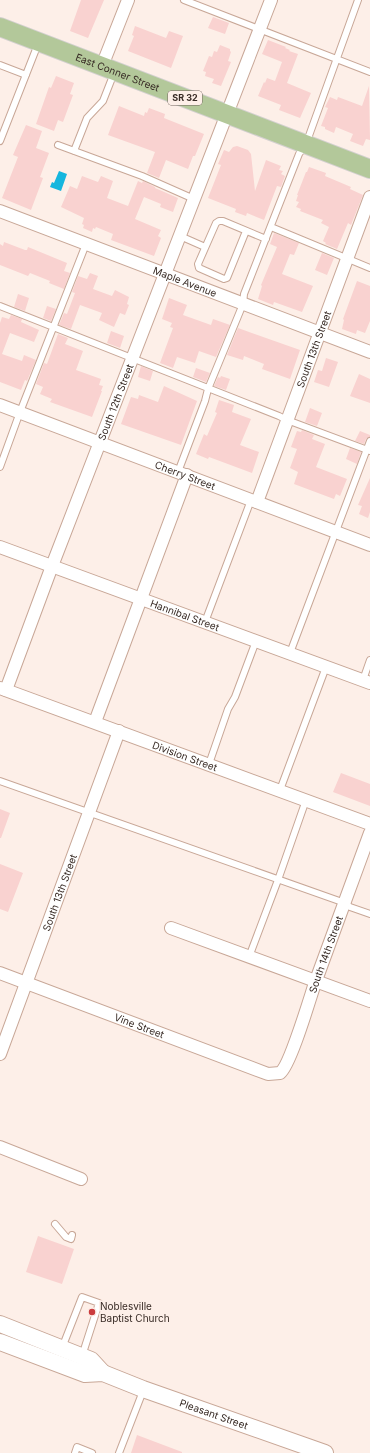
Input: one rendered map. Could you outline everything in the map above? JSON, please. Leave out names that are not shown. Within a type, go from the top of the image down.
[{"type":"main road","name":"East Conner Street","points":[[0,27],[370,169]]},
{"type":"street","points":[[108,69],[128,0]]},
{"type":"street","name":"South 12th Street","points":[[3,689],[228,114],[271,0]]},
{"type":"street","name":"South 13th Street","points":[[254,501],[287,420],[370,197]]},
{"type":"street","name":"Maple Avenue","points":[[0,211],[370,352]]},
{"type":"street","name":"Cherry Street","points":[[0,405],[370,545]]},
{"type":"street","points":[[95,722],[141,599],[182,474]]},
{"type":"street","name":"Hannibal Street","points":[[0,547],[366,682]]},
{"type":"street","name":"Division Street","points":[[3,689],[370,824]]},
{"type":"street","name":"South 13th Street","points":[[0,1054],[119,731]]},
{"type":"street","name":"South 14th Street","points":[[280,1073],[285,1068],[370,834]]},
{"type":"street","points":[[171,928],[370,1001]]},
{"type":"street","name":"Vine Street","points":[[0,973],[268,1074],[280,1073]]},
{"type":"street","points":[[0,1147],[81,1179]]},
{"type":"street","name":"Pleasant Street","points":[[0,1324],[91,1360],[103,1374]]},
{"type":"street","name":"Pleasant Street","points":[[0,1342],[85,1374],[103,1374],[325,1453]]},
{"type":"lane","points":[[184,0],[370,72]]},
{"type":"lane","points":[[182,474],[206,401],[208,389],[243,304],[244,294],[300,154],[306,144],[358,0]]},
{"type":"lane","points":[[0,141],[39,42]]},
{"type":"lane","points":[[0,66],[26,75]]},
{"type":"lane","points":[[74,151],[88,118],[103,102],[108,69]]},
{"type":"lane","points":[[58,144],[142,176],[194,199]]},
{"type":"lane","points":[[246,231],[227,278],[224,279],[199,268],[198,264],[218,221],[223,221],[266,239]]},
{"type":"lane","points":[[271,227],[370,268]]},
{"type":"lane","points":[[180,236],[205,247]]},
{"type":"lane","points":[[0,467],[86,244]]},
{"type":"lane","points":[[0,306],[287,420],[368,450]]},
{"type":"lane","points":[[290,653],[335,532],[368,450],[370,441]]},
{"type":"lane","points":[[205,622],[254,501]]},
{"type":"lane","points":[[209,764],[228,709],[235,697],[256,641]]},
{"type":"lane","points":[[366,682],[370,660]]},
{"type":"lane","points":[[280,790],[326,666]]},
{"type":"lane","points":[[0,781],[345,903],[350,907],[370,914]]},
{"type":"lane","points":[[249,957],[306,800]]},
{"type":"lane","points":[[55,1224],[66,1237],[71,1239],[72,1235]]},
{"type":"lane","points":[[62,1348],[82,1297],[99,1303],[82,1356]]},
{"type":"lane","points":[[119,1453],[143,1389]]},
{"type":"lane","points":[[75,1453],[77,1447],[92,1453]]},
{"type":"water","points":[[59,171],[67,174],[61,191],[50,187],[52,182],[54,183]]},
{"type":"building","points":[[81,0],[104,0],[88,38],[70,31]]},
{"type":"building","points":[[213,17],[229,23],[225,34],[208,28]]},
{"type":"building","points":[[135,26],[166,38],[169,31],[183,36],[171,68],[128,51],[134,36],[132,35]]},
{"type":"building","points":[[268,40],[286,47],[285,48],[290,50],[289,51],[298,54],[287,83],[311,93],[300,118],[279,110],[281,105],[258,96],[267,78],[275,81],[282,62],[262,54]]},
{"type":"building","points":[[220,45],[230,49],[231,52],[228,61],[231,62],[221,86],[212,83],[214,79],[205,76],[206,72],[203,71],[209,56],[212,57],[214,51],[217,52]]},
{"type":"building","points":[[56,76],[74,83],[70,94],[73,95],[63,122],[58,120],[54,131],[36,124],[49,87],[51,88]]},
{"type":"building","points":[[369,86],[370,140],[366,139],[363,146],[350,141],[353,134],[336,127],[334,133],[321,126],[328,108],[325,107],[330,97],[337,100],[338,97],[362,106]]},
{"type":"building","points":[[119,106],[144,116],[145,112],[147,113],[149,108],[165,114],[164,118],[204,134],[188,169],[166,160],[159,178],[147,173],[155,152],[108,135]]},
{"type":"building","points":[[26,125],[42,131],[36,148],[49,153],[40,177],[43,178],[31,210],[2,198],[18,157],[13,155]]},
{"type":"building","points":[[237,146],[248,150],[251,154],[255,191],[266,160],[281,166],[279,170],[283,171],[281,174],[285,176],[281,187],[277,186],[264,220],[247,213],[246,216],[235,212],[236,209],[208,198],[221,165],[218,164],[224,150],[229,152],[233,147]]},
{"type":"building","points":[[309,167],[326,173],[325,176],[351,187],[350,189],[363,195],[351,225],[348,223],[337,249],[325,244],[326,243],[323,241],[329,227],[321,223],[323,220],[300,211],[301,209],[296,207],[299,202],[296,201],[297,195]]},
{"type":"building","points":[[82,176],[98,182],[101,176],[113,181],[107,198],[128,206],[138,181],[142,183],[143,181],[178,198],[173,212],[160,207],[161,204],[144,197],[135,219],[161,230],[158,236],[161,238],[154,256],[111,240],[113,234],[96,227],[95,229],[93,228],[92,232],[83,228],[84,225],[82,224],[84,218],[61,207],[70,186],[77,189]]},
{"type":"building","points":[[274,233],[299,243],[294,255],[290,254],[282,274],[313,286],[302,312],[274,302],[273,305],[258,299],[261,285],[277,247],[270,244]]},
{"type":"building","points":[[4,242],[25,250],[27,250],[28,247],[67,263],[64,271],[70,273],[64,289],[49,283],[50,281],[30,273],[28,276],[0,265],[0,244],[3,246]]},
{"type":"building","points":[[322,253],[334,258],[327,275],[315,270]]},
{"type":"building","points":[[90,273],[98,276],[93,289],[112,296],[115,290],[129,297],[127,304],[129,305],[125,315],[120,313],[114,327],[99,320],[102,313],[80,305],[71,329],[59,325],[64,313],[67,314],[75,293],[72,292],[78,276],[87,279]]},
{"type":"building","points":[[357,281],[370,286],[370,321],[365,333],[357,330],[356,334],[342,329],[343,319]]},
{"type":"building","points":[[18,294],[29,298],[25,311],[14,307]]},
{"type":"building","points":[[169,298],[187,305],[183,315],[211,325],[213,319],[230,325],[216,357],[199,351],[195,363],[177,357],[173,368],[160,363],[173,328],[170,327],[172,323],[162,319]]},
{"type":"building","points":[[47,306],[56,309],[51,321],[43,318]]},
{"type":"building","points":[[11,315],[22,319],[21,322],[39,330],[34,342],[10,333],[2,354],[22,361],[24,355],[36,360],[27,381],[25,380],[21,390],[0,382],[0,323],[2,317],[9,319]]},
{"type":"building","points":[[238,328],[300,350],[290,379],[262,369],[264,364],[244,356],[243,360],[227,355]]},
{"type":"building","points":[[111,331],[124,336],[120,348],[107,343]]},
{"type":"building","points":[[58,334],[68,338],[65,344],[83,351],[76,370],[101,379],[99,385],[103,386],[102,391],[92,417],[50,402],[52,399],[40,394],[43,387],[36,384],[44,363],[47,364]]},
{"type":"building","points":[[326,358],[338,362],[329,387],[314,382],[318,370],[322,371]]},
{"type":"building","points":[[141,366],[153,371],[150,381],[138,377]]},
{"type":"building","points":[[196,368],[210,373],[206,382],[193,377]]},
{"type":"building","points":[[359,374],[370,379],[370,403],[350,396]]},
{"type":"building","points":[[221,376],[230,379],[226,390],[214,386],[218,377],[220,378]]},
{"type":"building","points":[[164,386],[197,401],[181,445],[121,424],[131,397],[138,399],[139,395],[158,402]]},
{"type":"building","points":[[219,400],[234,405],[232,412],[251,419],[240,445],[259,452],[252,473],[209,457],[208,459],[196,454],[204,434],[207,436],[217,413],[215,412]]},
{"type":"building","points":[[310,408],[322,413],[317,426],[305,422]]},
{"type":"building","points":[[302,430],[314,435],[312,439],[325,444],[316,467],[347,479],[340,496],[336,494],[334,499],[294,484],[298,472],[290,468],[297,449],[291,447],[297,431],[301,432]]},
{"type":"building","points":[[360,431],[370,435],[364,444],[355,441]]},
{"type":"building","points":[[350,448],[361,452],[357,464],[346,459]]},
{"type":"building","points":[[370,478],[370,512],[368,518],[359,514],[362,506],[358,505]]},
{"type":"building","points":[[341,773],[370,784],[370,806],[333,792]]},
{"type":"building","points":[[0,809],[10,813],[1,838],[0,838]]},
{"type":"building","points":[[0,864],[23,873],[8,912],[0,909]]},
{"type":"building","points":[[38,1236],[74,1249],[62,1284],[26,1272]]},
{"type":"building","points":[[137,1435],[182,1452],[182,1453],[131,1453]]},
{"type":"place","name":"Noblesville Baptist Church","points":[[92,1312]]}]
